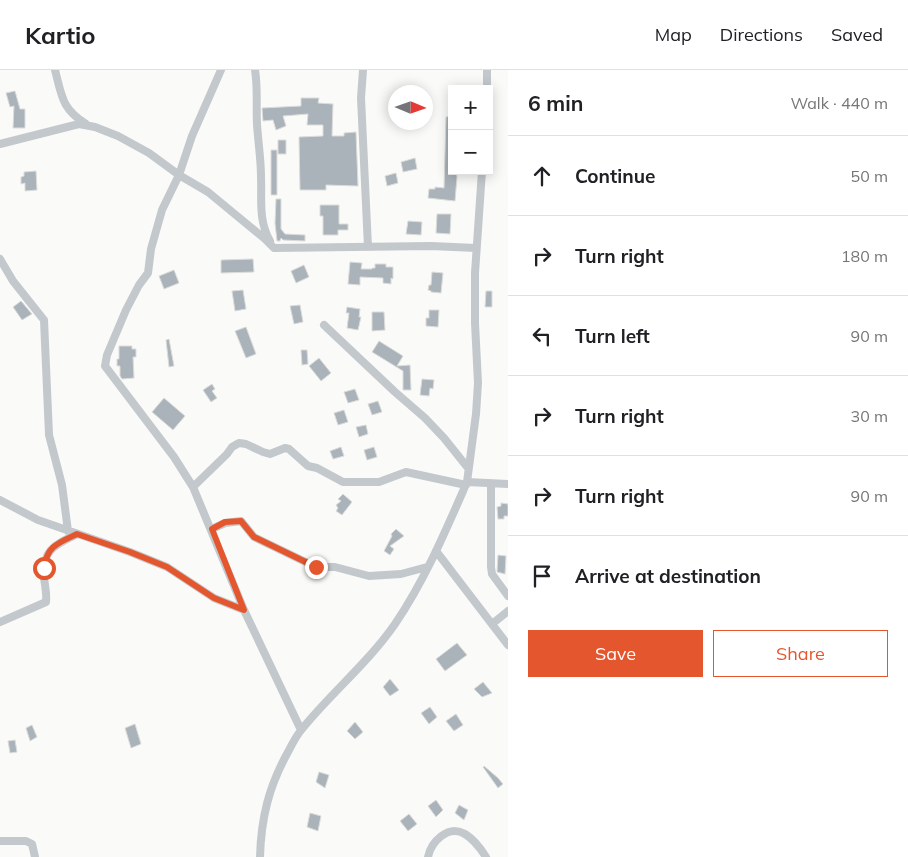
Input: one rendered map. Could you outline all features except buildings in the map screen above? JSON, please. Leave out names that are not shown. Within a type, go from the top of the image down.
[{"type":"street","points":[[56,70],[66,107],[73,116],[87,125]]},
{"type":"street","points":[[220,70],[192,136],[179,175],[162,210],[151,249],[148,273],[139,285],[126,310],[107,355],[105,366],[174,457],[194,487],[244,610],[300,730]]},
{"type":"street","points":[[255,70],[258,87],[256,114],[262,194],[260,206],[267,235],[274,248]]},
{"type":"street","points":[[363,70],[361,98],[368,247]]},
{"type":"street","points":[[487,70],[487,85]]},
{"type":"street","points":[[0,144],[79,124],[118,136],[149,153],[179,175],[208,192],[266,238],[274,248]]},
{"type":"street","points":[[260,857],[263,816],[269,793],[279,769],[300,730],[372,653],[394,624],[436,551],[466,483],[476,414],[478,383],[475,323],[476,248],[482,175]]},
{"type":"street","points":[[274,248],[476,248]]},
{"type":"street","points":[[0,259],[13,281],[44,320],[50,435],[62,485],[68,531]]},
{"type":"street","points":[[324,325],[425,418],[468,468]]},
{"type":"street","points":[[194,487],[228,454],[232,447],[239,443],[270,454],[285,448],[290,449],[308,466],[317,468],[343,482],[379,482],[406,472],[466,483],[508,484]]},
{"type":"street","points":[[491,484],[492,574],[508,596]]},
{"type":"street","points":[[0,500],[38,520],[167,567],[214,598],[244,610]]},
{"type":"street","points":[[212,529],[225,522],[241,521],[254,537],[316,567],[335,568],[369,576],[401,574],[427,567]]},
{"type":"street","points":[[0,622],[46,602],[44,568],[47,553],[60,542],[77,534]]},
{"type":"street","points":[[436,551],[508,645]]},
{"type":"street","points":[[492,624],[508,611]]},
{"type":"street","points":[[428,857],[430,848],[435,841],[444,834],[453,831],[463,833],[473,841],[486,857]]},
{"type":"street","points":[[0,841],[26,841],[32,844],[36,857]]},
{"type":"route","points":[[44,568],[47,553],[51,548],[77,534],[167,567],[214,598],[244,610],[212,529],[225,522],[238,520],[244,523],[254,537],[316,567]]}]
